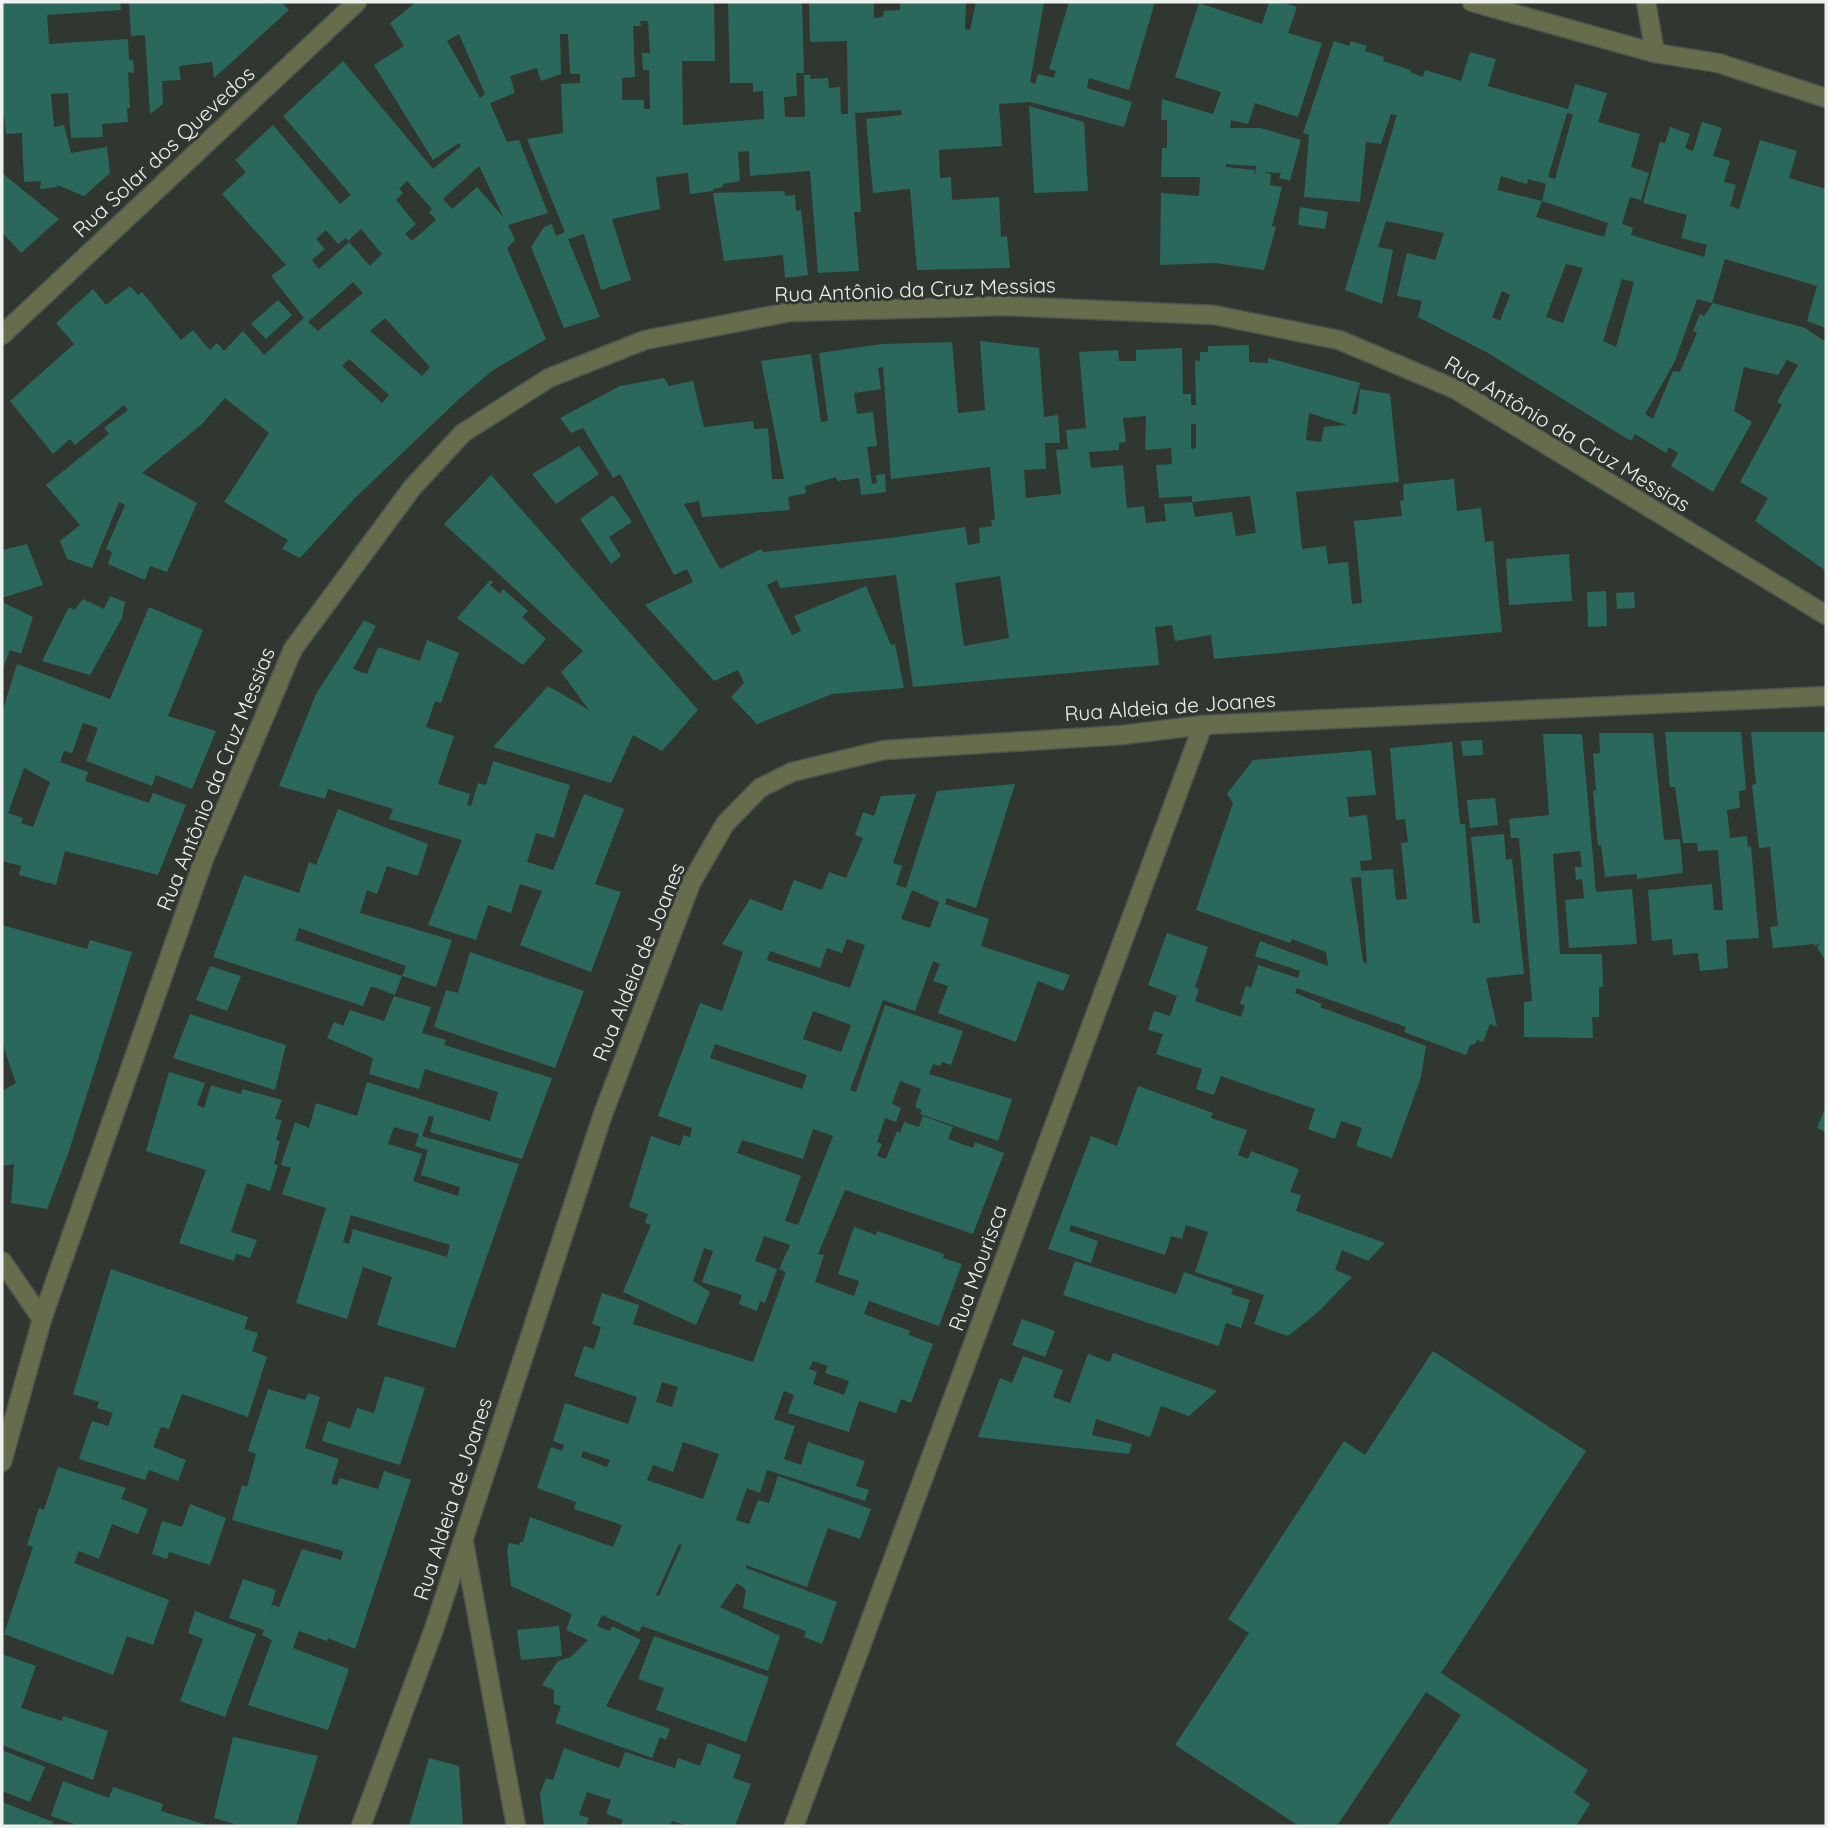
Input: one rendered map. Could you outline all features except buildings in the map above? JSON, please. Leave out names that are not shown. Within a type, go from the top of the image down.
[{"type":"street","name":"Rua Solar dos Quevedos","points":[[2,335],[357,2]]},
{"type":"street","points":[[1472,2],[1655,53],[1718,63],[1826,98]]},
{"type":"street","points":[[1646,2],[1655,53]]},
{"type":"street","name":"Rua Antônio da Cruz Messias","points":[[2,1462],[42,1319],[204,859],[293,649],[412,488],[463,433],[549,378],[645,340],[790,312],[1004,306],[1214,315],[1339,340],[1455,389],[1826,615]]},
{"type":"street","name":"Rua Aldeia de Joanes","points":[[361,1826],[434,1629],[603,1114],[691,883],[725,824],[760,788],[792,772],[884,750],[1122,734],[1203,725],[1826,696]]},
{"type":"street","name":"Rua Mourisca","points":[[794,1826],[1203,725]]},
{"type":"street","points":[[2,1261],[42,1319]]},
{"type":"street","points":[[463,1539],[516,1826]]}]
